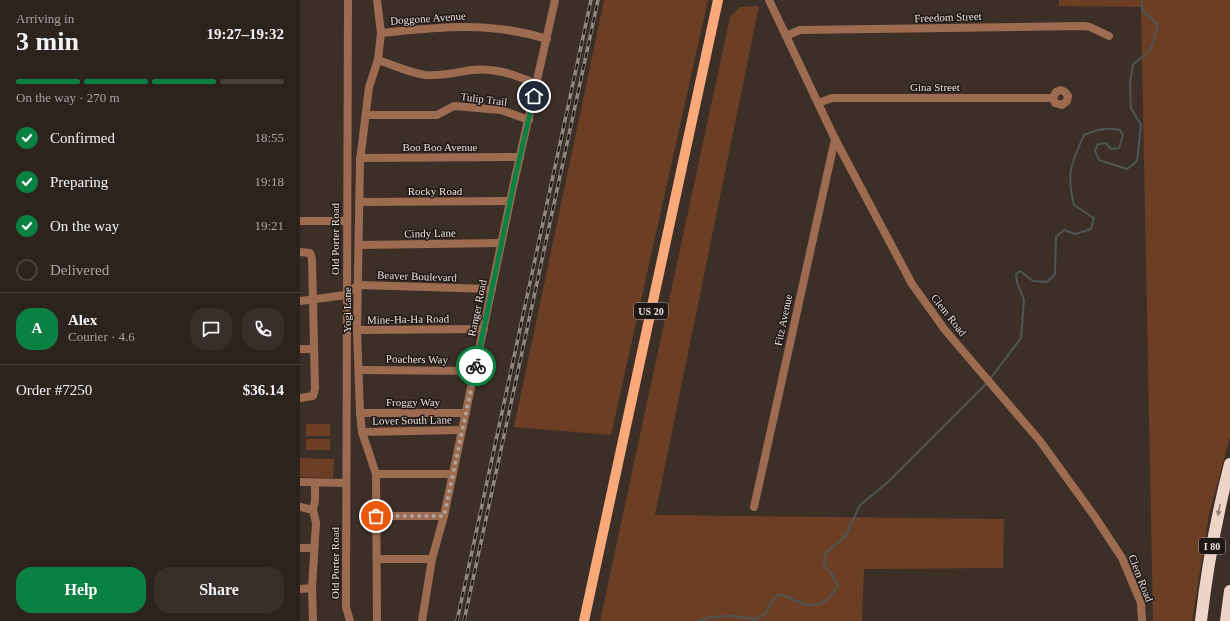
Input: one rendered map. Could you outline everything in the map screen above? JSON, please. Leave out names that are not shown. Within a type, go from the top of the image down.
[{"type":"highway","name":"I 80","points":[[1201,621],[1210,555],[1220,503],[1230,464]]},
{"type":"highway","points":[[1226,621],[1230,591]]},
{"type":"main road","name":"US 20","points":[[584,621],[718,0]]},
{"type":"street","name":"Old Porter Road","points":[[348,0],[346,221],[346,607],[350,621]]},
{"type":"street","name":"Yogi Lane","points":[[377,0],[381,33],[378,60],[369,88],[360,158],[358,285],[360,413],[362,432],[376,474],[377,621]]},
{"type":"street","name":"Ranger Road","points":[[422,621],[432,560],[444,516],[510,201],[555,0]]},
{"type":"street","name":"Clem Road","points":[[769,0],[835,139],[912,284],[945,330],[1040,441],[1095,517],[1122,558],[1141,603],[1142,621]]},
{"type":"street","name":"Doggone Avenue","points":[[381,33],[464,26],[522,32],[547,39]]},
{"type":"street","name":"Freedom Street","points":[[786,36],[800,30],[1083,26],[1109,36]]},
{"type":"street","points":[[378,60],[424,74],[449,75],[472,70],[505,72],[537,84]]},
{"type":"street","name":"Gina Street","points":[[818,103],[832,98],[1053,98]]},
{"type":"street","name":"Tulip Trail","points":[[366,115],[437,115],[454,106],[501,110],[528,120]]},
{"type":"street","name":"Fitz Avenue","points":[[754,507],[835,139]]},
{"type":"street","name":"Boo Boo Avenue","points":[[360,158],[520,157]]},
{"type":"street","name":"Rocky Road","points":[[359,202],[510,201]]},
{"type":"street","points":[[300,221],[346,221]]},
{"type":"street","name":"Cindy Lane","points":[[359,245],[501,243]]},
{"type":"street","points":[[300,252],[306,252],[311,256],[315,389],[313,396],[300,398]]},
{"type":"street","points":[[300,301],[346,295],[358,285]]},
{"type":"street","name":"Beaver Boulevard","points":[[358,285],[492,289]]},
{"type":"street","name":"Mine-Ha-Ha Road","points":[[358,330],[484,329]]},
{"type":"street","points":[[300,349],[314,349]]},
{"type":"street","name":"Poachers Way","points":[[359,370],[475,371]]},
{"type":"street","name":"Froggy Way","points":[[360,413],[466,413]]},
{"type":"street","name":"Lover South Lane","points":[[362,432],[462,430]]},
{"type":"street","points":[[376,474],[453,474]]},
{"type":"street","points":[[300,482],[346,483]]},
{"type":"street","points":[[313,621],[312,588],[316,523],[313,510],[315,501],[315,483]]},
{"type":"street","points":[[300,507],[313,510]]},
{"type":"street","points":[[376,516],[444,516]]},
{"type":"street","points":[[300,548],[314,548]]},
{"type":"street","points":[[377,559],[432,560]]},
{"type":"street","points":[[300,589],[312,588]]},
{"type":"shaded area","points":[[604,0],[708,0],[611,435],[514,427]]},
{"type":"shaded area","points":[[1059,0],[1230,0],[1230,437],[1209,515],[1192,621],[1153,621],[1141,7],[1059,6]]},
{"type":"shaded area","points":[[759,6],[655,515],[1004,519],[1003,568],[864,569],[862,621],[600,621],[730,17],[740,7]]},
{"type":"shaded area","points":[[306,424],[330,424],[330,436],[306,436]]},
{"type":"shaded area","points":[[306,439],[330,439],[330,450],[306,450]]},
{"type":"shaded area","points":[[300,458],[334,459],[333,478],[300,477]]},
{"type":"waterway","points":[[990,379],[1021,338],[1024,300],[1017,282],[1016,274],[1020,271],[1033,281],[1047,282],[1055,274],[1056,237],[1064,230],[1075,234],[1091,229],[1094,218],[1074,205],[1070,185],[1071,169],[1084,135],[1101,130],[1120,130],[1123,135],[1119,148],[1111,149],[1106,143],[1098,144],[1095,151],[1099,160],[1127,169],[1137,161],[1141,125],[1131,108],[1130,84],[1133,64],[1144,56],[1151,48],[1155,38],[1157,24],[1142,10],[1142,0]]},
{"type":"waterway","points":[[699,621],[710,617],[732,616],[756,619],[765,614],[776,595],[785,596],[810,605],[816,605],[826,600],[838,585],[832,574],[824,566],[825,554],[846,535],[860,505],[888,482],[987,383]]},
{"type":"railway","points":[[457,621],[591,0]]},
{"type":"railway","points":[[464,621],[598,0]]},
{"type":"way so far","points":[[376,516],[444,516],[476,366]]},
{"type":"route","points":[[476,366],[515,178],[534,96]]}]
